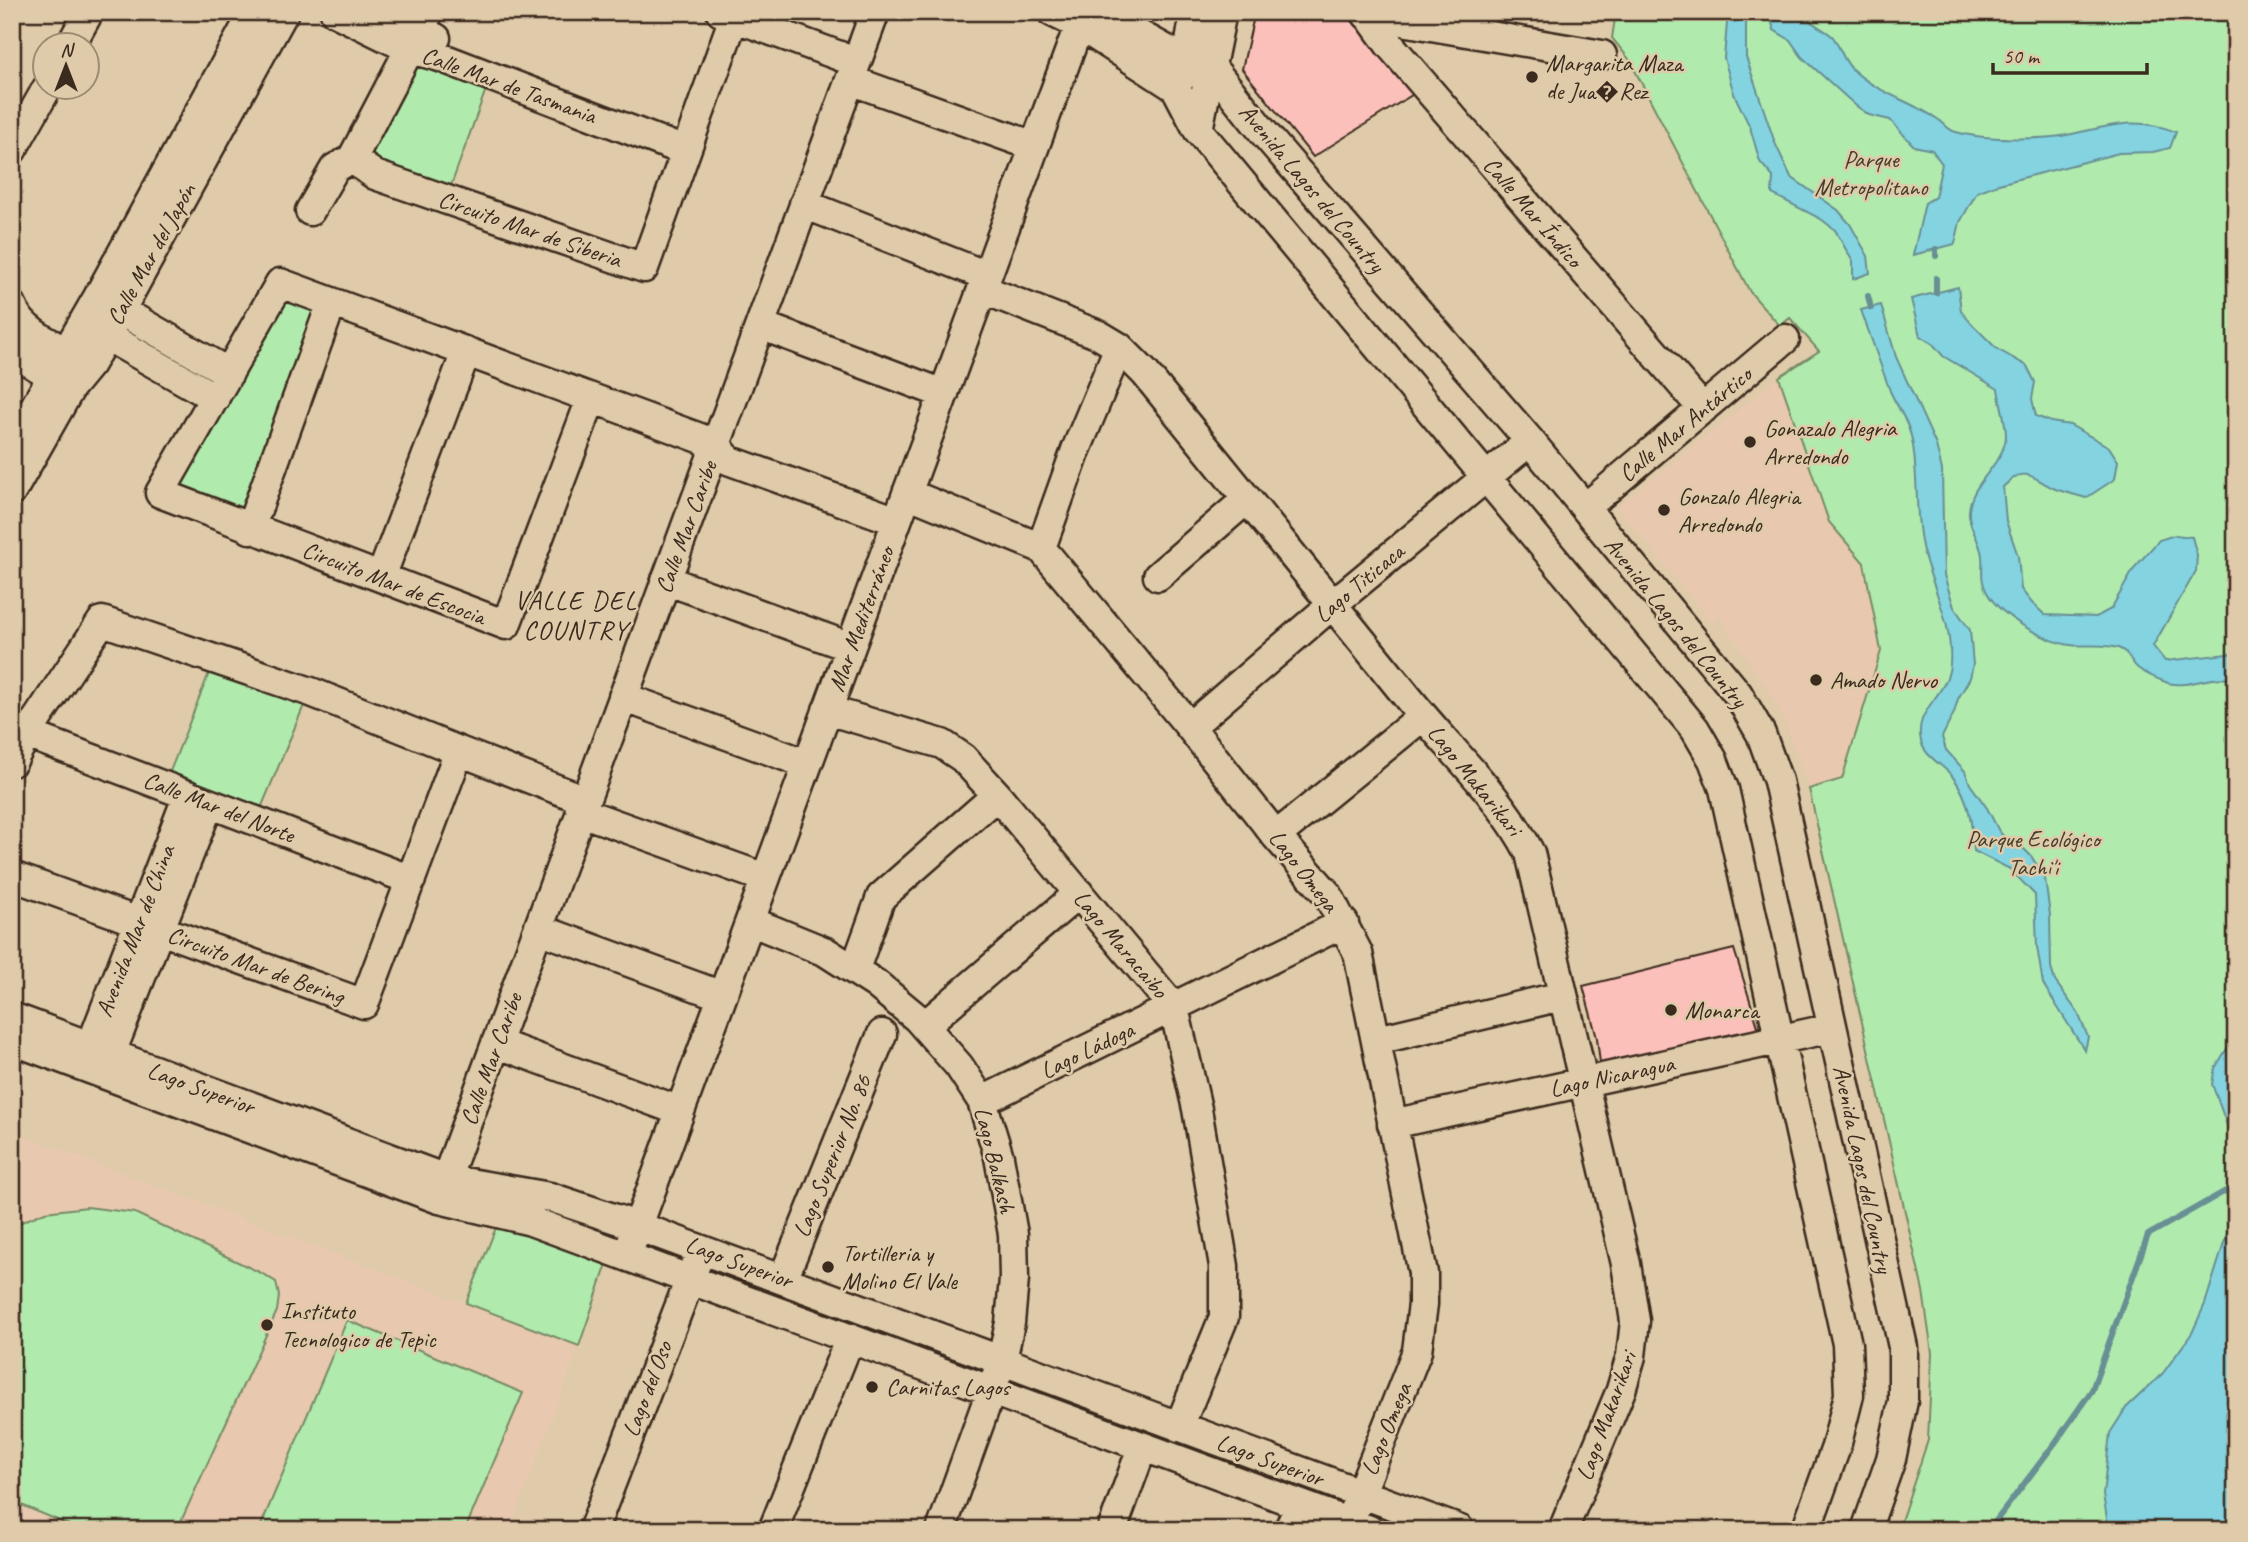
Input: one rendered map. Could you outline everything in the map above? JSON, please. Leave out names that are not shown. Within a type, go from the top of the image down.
[{"type":"street","points":[[78,32],[89,12]]},
{"type":"street","name":"Calle Mar del Japón","points":[[102,316],[254,12]]},
{"type":"street","name":"Calle Mar del Japón","points":[[12,446],[78,358],[284,12]]},
{"type":"street","name":"Calle Mar de Tasmania","points":[[335,12],[418,30]]},
{"type":"street","name":"Calle Mar de Tasmania","points":[[382,12],[418,30],[687,145]]},
{"type":"street","name":"Calle Mar Caribe","points":[[443,1189],[875,12]]},
{"type":"street","points":[[1052,12],[1087,17],[1200,65]]},
{"type":"street","points":[[1195,12],[1200,65],[1198,130]]},
{"type":"street","points":[[1087,17],[1176,88],[1200,65],[1222,12]]},
{"type":"street","points":[[1366,14],[1602,55]]},
{"type":"street","name":"Calle Mar Índico","points":[[1366,14],[1703,409]]},
{"type":"street","points":[[727,15],[1034,146]]},
{"type":"street","name":"Circuito Mar de Siberia","points":[[352,159],[376,175],[644,268],[687,145],[727,15]]},
{"type":"street","name":"Mar Mediterráneo","points":[[627,1256],[1034,146],[1087,17]]},
{"type":"street","points":[[310,211],[335,168],[352,159],[418,30]]},
{"type":"street","name":"Avenida Lagos del Country","points":[[1200,65],[1264,133],[1530,441],[1738,694],[1761,734],[1778,781],[1903,1347],[1903,1402],[1891,1459],[1866,1530]]},
{"type":"street","name":"Avenida Lagos del Country","points":[[1176,88],[1198,130],[1695,729],[1713,760],[1724,789],[1847,1344],[1849,1395],[1836,1447],[1807,1530]]},
{"type":"street","points":[[12,150],[39,102]]},
{"type":"street","name":"Lago Makarikari","points":[[804,204],[1099,335],[1119,347],[1145,373],[1517,828],[1530,853],[1626,1264],[1636,1321],[1631,1356],[1621,1390],[1563,1530]]},
{"type":"street","name":"Circuito Mar de Escocia","points":[[591,399],[506,625],[160,493],[280,283],[716,444],[729,460],[897,521]]},
{"type":"street","points":[[250,528],[332,303]]},
{"type":"street","points":[[12,306],[22,324],[78,358]]},
{"type":"street","points":[[102,316],[222,386]]},
{"type":"street","points":[[760,325],[944,394]]},
{"type":"street","name":"Calle Mar Antártico","points":[[1585,508],[1786,339]]},
{"type":"street","points":[[1041,548],[1076,450],[1119,347]]},
{"type":"street","points":[[12,351],[61,382]]},
{"type":"street","points":[[381,577],[466,352]]},
{"type":"street","name":"Calle Mar del Japón","points":[[12,491],[61,382]]},
{"type":"street","name":"Lago Titicaca","points":[[1190,727],[1530,441]]},
{"type":"street","name":"Lago Omega","points":[[907,493],[1041,548],[1190,727],[1276,836],[1328,895],[1358,953],[1423,1273],[1423,1304],[1417,1351],[1360,1493],[1359,1526]]},
{"type":"street","points":[[1158,576],[1247,499]]},
{"type":"street","points":[[666,580],[850,647]]},
{"type":"street","points":[[12,762],[27,734],[102,621],[311,692],[577,797],[581,812],[765,878]]},
{"type":"street","points":[[624,697],[807,764]]},
{"type":"street","name":"Lago Maracaibo","points":[[827,710],[942,744],[963,758],[997,795],[1174,1008],[1197,1109],[1224,1266],[1224,1317],[1180,1427]]},
{"type":"street","points":[[1276,836],[1423,716]]},
{"type":"street","name":"Calle Mar del Norte","points":[[27,734],[411,880]]},
{"type":"street","name":"Circuito Mar de Bering","points":[[12,876],[364,1004],[459,751]]},
{"type":"street","points":[[855,970],[881,897],[997,795]]},
{"type":"street","name":"Avenida Mar de China","points":[[97,1060],[198,799]]},
{"type":"street","points":[[924,1026],[1079,893]]},
{"type":"street","name":"Lago Balkash","points":[[750,921],[826,952],[855,970],[917,1018],[959,1066],[982,1101],[999,1157],[1013,1234],[1014,1279],[1010,1323],[993,1390],[941,1530]]},
{"type":"street","name":"Lago Ládoga","points":[[982,1101],[1344,923]]},
{"type":"street","points":[[538,929],[722,996]]},
{"type":"street","points":[[1377,1040],[1562,996]]},
{"type":"street","name":"Lago Superior","points":[[12,1017],[97,1060],[993,1390],[1142,1448],[1294,1517],[1359,1526]]},
{"type":"street","name":"Lago Nicaragua","points":[[1392,1124],[1832,1028]]},
{"type":"street","name":"Lago Superior No. 86","points":[[783,1279],[882,1034]]},
{"type":"street","name":"Lago Superior","points":[[12,1040],[97,1060]]},
{"type":"street","points":[[496,1043],[680,1111]]},
{"type":"street","name":"Lago Superior","points":[[443,1189],[490,1188],[550,1197],[638,1226],[1460,1530]]},
{"type":"street","name":"Lago del Oso","points":[[593,1530],[701,1248]]},
{"type":"street","points":[[773,1530],[850,1338]]},
{"type":"street","points":[[1112,1530],[1142,1448]]},
{"type":"shaded area","points":[[1779,377],[1829,522],[1864,563],[1881,651],[1842,780],[1809,789],[1780,710],[1720,617],[1712,623],[1617,507]]},
{"type":"shaded area","name":"Instituto Tecnologico de Tepic","points":[[12,1131],[579,1346],[510,1530],[12,1530]]},
{"type":"green space","name":"Parque Ecológico Tachi'i","points":[[1616,12],[2236,12],[2236,1530],[1898,1530],[1928,1440],[1932,1353],[1923,1291],[1809,789],[1842,779],[1881,651],[1864,563],[1829,522],[1779,377],[1819,351],[1790,318],[1780,326],[1750,292],[1629,59],[1612,38]]},
{"type":"green space","points":[[418,53],[490,78],[448,194],[362,157]]},
{"type":"green space","points":[[287,284],[344,305],[262,531],[169,497]]},
{"type":"green space","points":[[213,663],[307,698],[257,818],[165,784]]},
{"type":"green space","points":[[87,1207],[135,1213],[276,1282],[279,1296],[277,1311],[177,1530],[81,1530],[12,1501],[12,1226],[45,1212]]},
{"type":"green space","points":[[497,1225],[608,1261],[579,1346],[466,1303]]},
{"type":"green space","points":[[347,1320],[523,1393],[465,1530],[259,1530]]},
{"type":"water","points":[[1728,12],[1746,12],[1746,57],[1775,143],[1791,177],[1838,210],[1850,224],[1868,256],[1870,273],[1853,279],[1853,262],[1835,230],[1821,219],[1772,194],[1773,177],[1760,162],[1750,127],[1734,94],[1724,58]]},
{"type":"water","points":[[1769,12],[1799,12],[1833,37],[1849,65],[1862,77],[1883,91],[1928,113],[1949,129],[1967,135],[2042,138],[2134,123],[2176,132],[2170,148],[2153,152],[2119,153],[1977,192],[1960,222],[1955,244],[1913,255],[1925,203],[1935,197],[1942,164],[1932,150],[1914,146],[1890,120],[1869,115],[1855,105],[1802,57],[1790,40],[1774,30]]},
{"type":"water","points":[[1958,287],[1961,311],[1972,324],[1997,349],[2027,366],[2035,382],[2032,399],[2036,416],[2070,425],[2109,447],[2118,461],[2115,479],[2086,498],[2058,490],[2025,475],[2003,487],[2006,521],[2018,556],[2021,589],[2045,615],[2096,617],[2111,609],[2135,567],[2159,540],[2175,535],[2192,537],[2197,555],[2196,571],[2153,646],[2165,661],[2236,653],[2236,681],[2219,678],[2185,684],[2168,683],[2139,669],[2125,652],[2118,648],[2070,645],[2046,638],[2006,614],[1987,593],[1982,579],[1981,550],[1970,523],[1969,511],[1975,491],[2004,446],[2006,430],[1998,389],[1943,356],[1933,344],[1920,336],[1911,299]]},
{"type":"water","points":[[1881,305],[1896,357],[1936,445],[1942,470],[1944,575],[1954,607],[1970,630],[1973,665],[1970,678],[1942,737],[1946,750],[1965,771],[1999,831],[2008,842],[2021,846],[2031,856],[2045,878],[2050,915],[2051,968],[2055,981],[2078,1013],[2088,1037],[2085,1051],[2043,984],[2037,947],[2035,895],[2010,869],[1974,851],[1971,822],[1963,793],[1952,776],[1929,756],[1921,741],[1922,720],[1948,675],[1950,649],[1945,621],[1920,537],[1910,433],[1890,391],[1861,310]]},
{"type":"water","points":[[2236,1034],[2230,1091],[2236,1107],[2236,1150],[2212,1084],[2215,1068]]},
{"type":"water","points":[[2236,1205],[2236,1258],[2233,1265],[2236,1280],[2236,1530],[2109,1530],[2103,1495],[2110,1433],[2126,1408],[2163,1373],[2192,1333],[2205,1304]]},
{"type":"building","points":[[1255,12],[1311,12],[1351,19],[1415,93],[1313,157],[1242,69]]},
{"type":"building","name":"Monarca","points":[[1734,949],[1760,1033],[1601,1071],[1597,1038],[1583,986]]},
{"type":"waterway","points":[[1936,249],[1936,256]]},
{"type":"waterway","points":[[1936,278],[1936,293]]},
{"type":"waterway","points":[[1868,296],[1871,308]]},
{"type":"waterway","points":[[1989,1530],[2092,1390],[2148,1235],[2236,1185]]},
{"type":"place","name":"Margarita Maza de Jua�Rez","points":[[1532,77]]},
{"type":"place","name":"Gonazalo Alegria Arredondo","points":[[1750,442]]},
{"type":"place","name":"Gonzalo Alegria Arredondo","points":[[1664,510]]},
{"type":"place","name":"Amado Nervo","points":[[1816,680]]},
{"type":"place","name":"Monarca","points":[[1671,1010]]},
{"type":"place","name":"Tortilleria y Molino El Vale","points":[[828,1267]]},
{"type":"place","name":"Instituto Tecnologico de Tepic","points":[[267,1325]]},
{"type":"place","name":"Carnitas Lagos","points":[[872,1387]]},
{"type":"district","name":"VALLE DEL COUNTRY","points":[[576,615]]},
{"type":"park label","name":"Parque Metropolitano","points":[[1871,173]]}]
